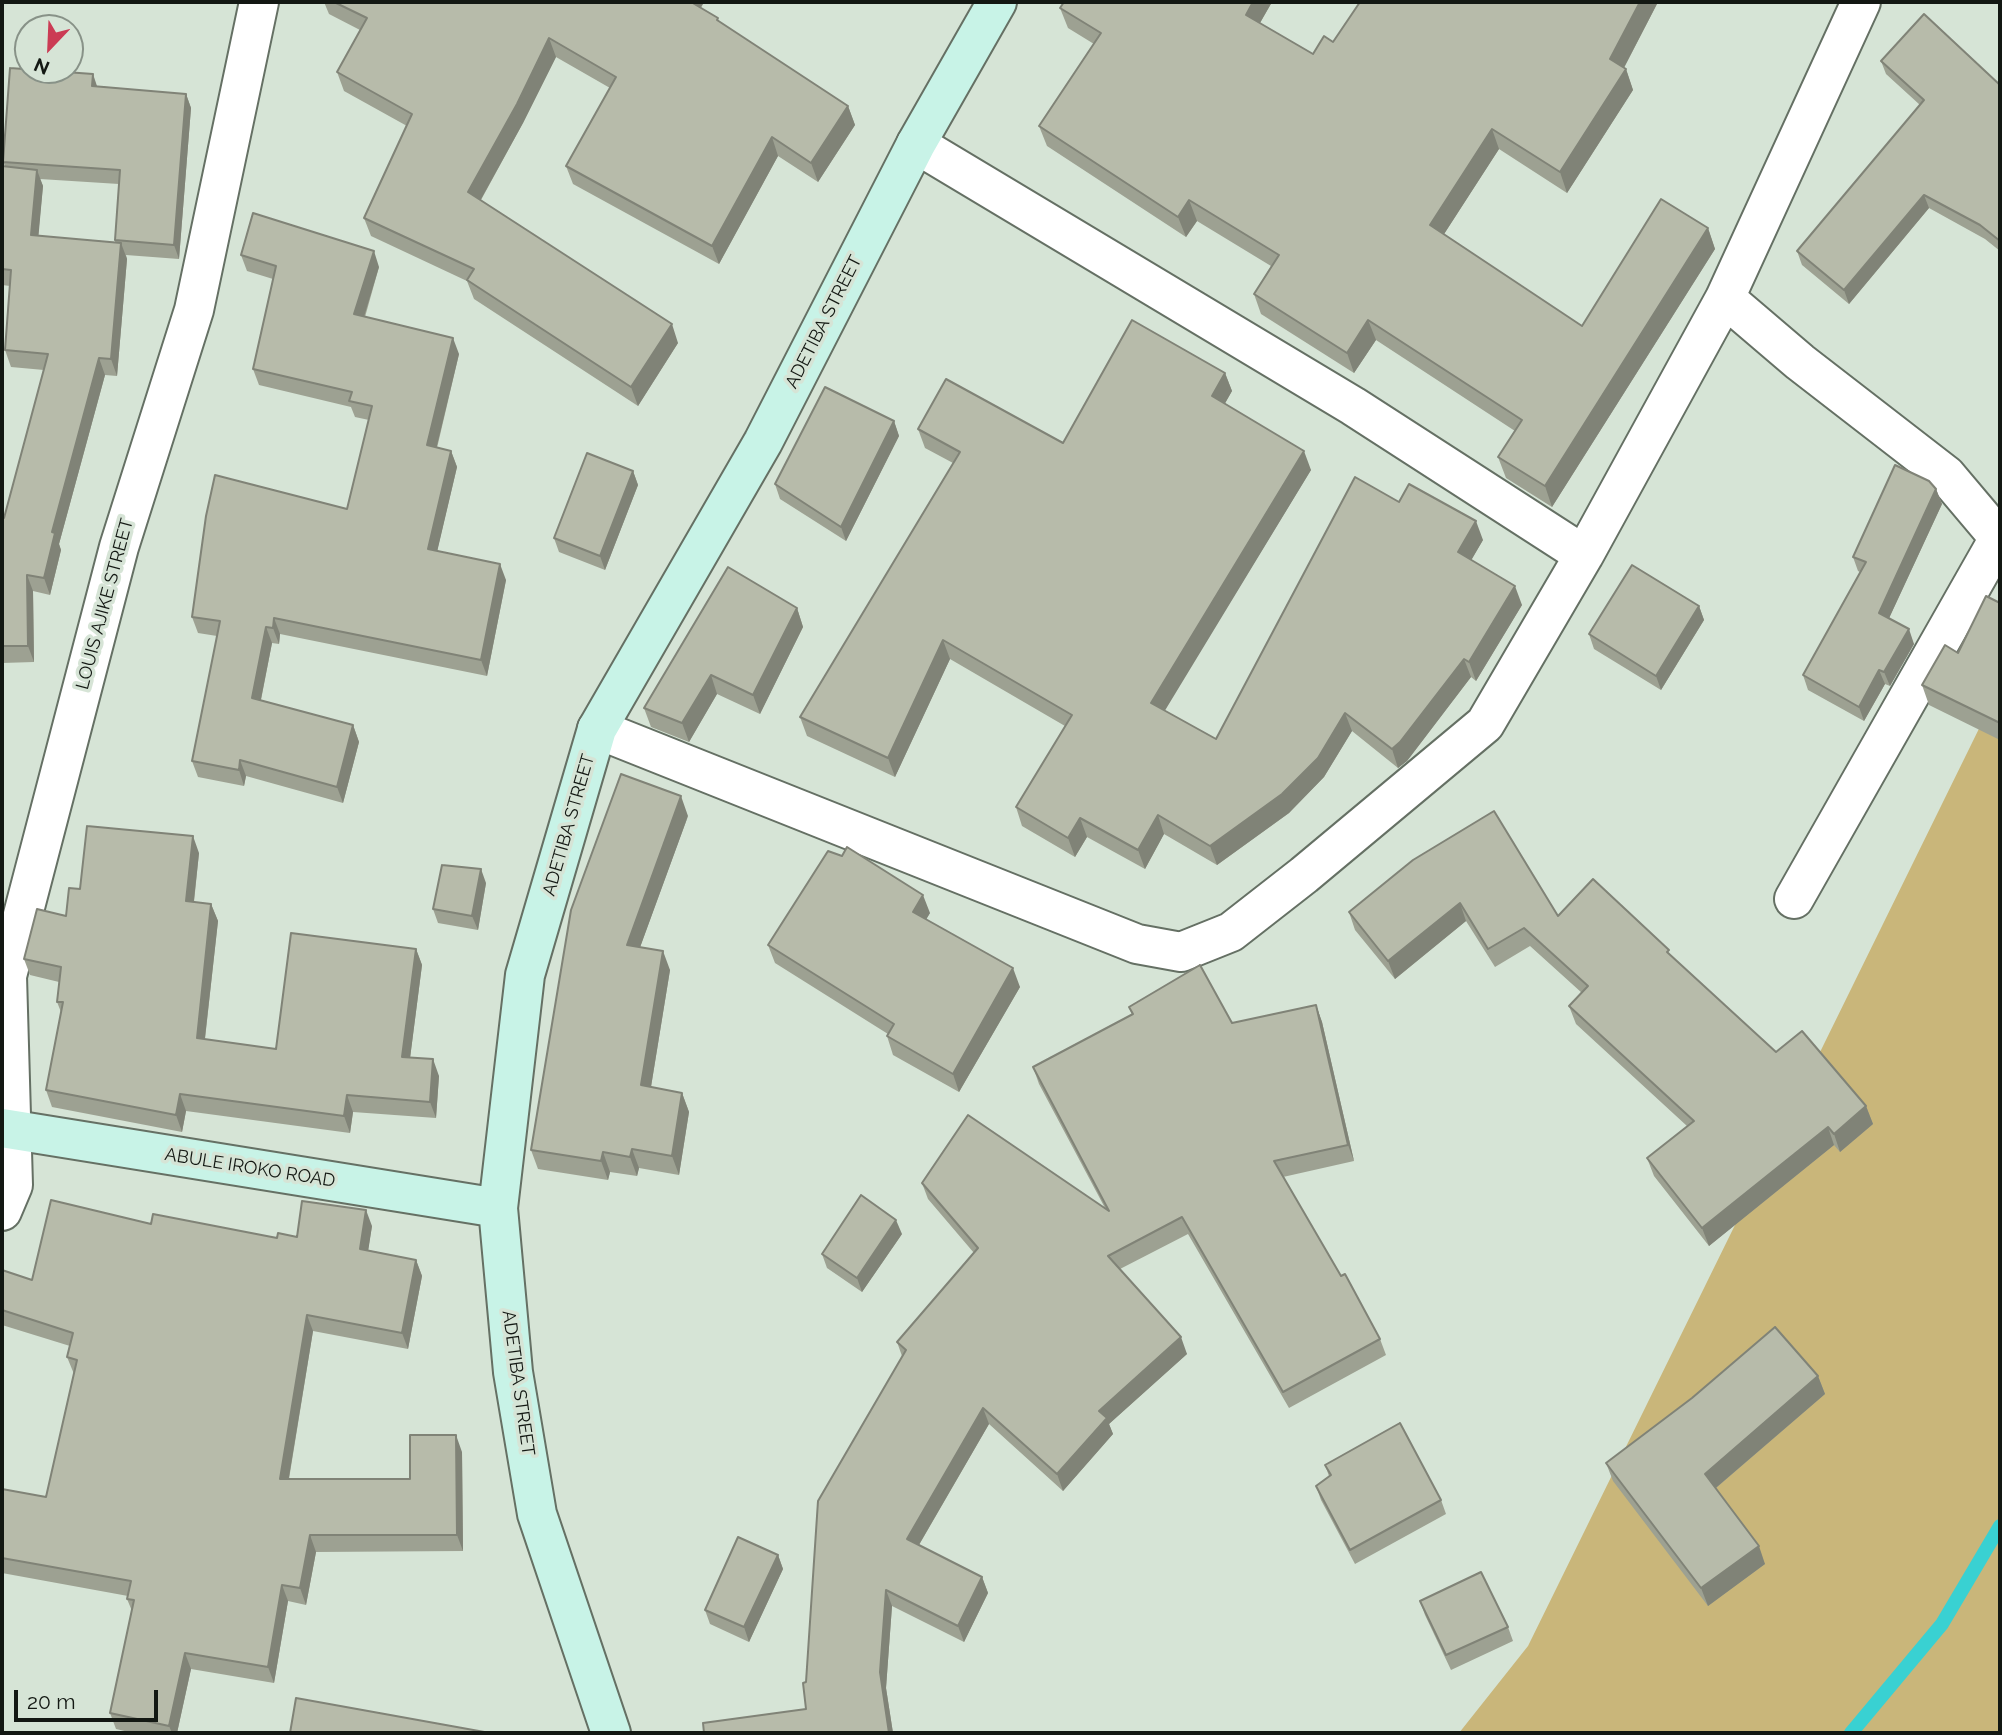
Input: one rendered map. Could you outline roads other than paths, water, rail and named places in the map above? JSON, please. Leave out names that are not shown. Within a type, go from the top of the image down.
[{"type":"street","name":"LOUIS AJIKE STREET","points":[[2,1212],[13,1185],[6,1128],[7,976],[119,547],[194,310],[259,2]]},
{"type":"street","name":"ADETIBA STREET","points":[[611,1733],[537,1514],[513,1373],[498,1208],[525,975],[597,729],[763,442],[916,144],[997,2]]},
{"type":"street","points":[[597,729],[1137,944],[1181,952],[1231,932],[1304,875],[1485,724],[1584,555],[1725,298],[1861,2]]},
{"type":"street","points":[[916,144],[1353,405],[1584,555]]},
{"type":"street","points":[[1725,298],[1800,362],[1946,475],[1999,539],[1794,900]]},
{"type":"street","name":"ABULE IROKO ROAD","points":[[6,1128],[498,1208]]},
{"type":"waterway","points":[[1851,1733],[1942,1624],[2000,1526]]}]
